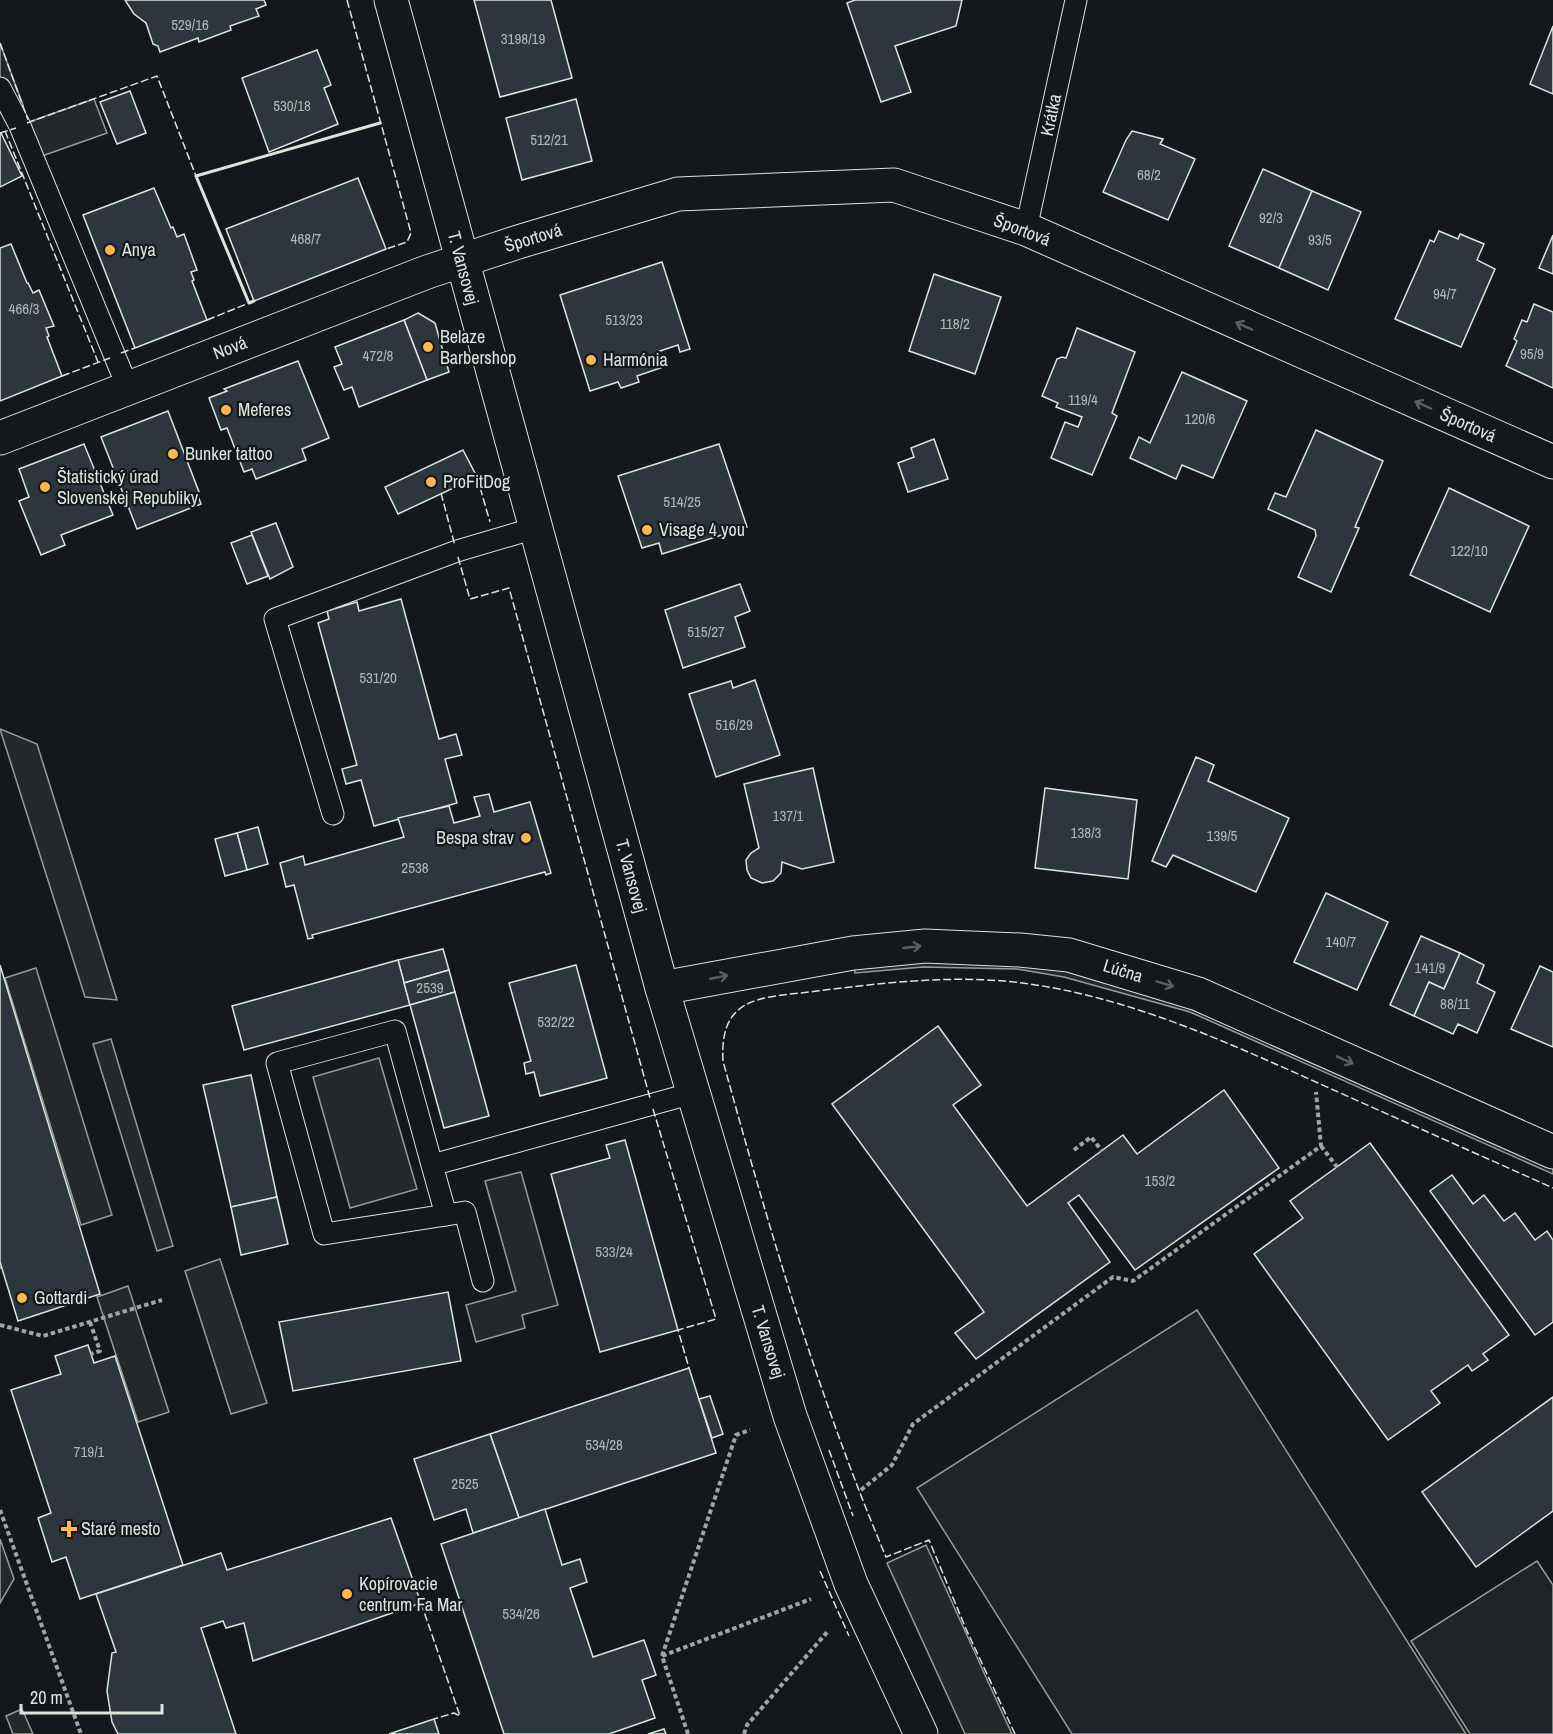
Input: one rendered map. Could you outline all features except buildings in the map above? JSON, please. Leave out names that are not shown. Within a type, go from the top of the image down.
[{"type":"street","name":"T. Vansovej","points":[[391,0],[662,988],[790,1416],[851,1584],[921,1734]]},
{"type":"street","name":"Športová","points":[[461,261],[678,194],[894,185],[1026,229],[1553,462]]},
{"type":"street","name":"Nová","points":[[0,438],[422,274],[461,261]]},
{"type":"street","name":"Lúčna","points":[[662,988],[853,953],[925,946],[1069,955],[1198,994],[1553,1152]]},
{"type":"lane","name":"Krátka","points":[[1026,229],[1076,0]]},
{"type":"lane","points":[[0,88],[20,126],[128,388]]},
{"type":"lane","points":[[333,814],[275,619],[457,551],[535,528]]},
{"type":"lane","points":[[446,1215],[395,1031],[278,1063],[324,1234],[446,1215],[465,1212],[483,1281]]},
{"type":"lane","points":[[432,1165],[693,1094]]},
{"type":"path","points":[[1328,1052],[1315,1082],[1321,1146],[1337,1167]]},
{"type":"path","points":[[1074,1150],[1091,1137],[1102,1151]]},
{"type":"path","points":[[854,1497],[892,1465],[913,1424],[1113,1277],[1132,1281],[1321,1146]]},
{"type":"path","points":[[0,1325],[43,1336],[162,1300]]},
{"type":"path","points":[[90,1322],[100,1351],[91,1354]]},
{"type":"path","points":[[688,1734],[662,1656],[736,1435],[753,1429]]},
{"type":"path","points":[[0,1510],[81,1734]]},
{"type":"path","points":[[662,1656],[812,1598]]},
{"type":"path","points":[[744,1734],[747,1725],[835,1622]]},
{"type":"shaded area","points":[[0,43],[23,105],[0,113]]},
{"type":"shaded area","points":[[94,99],[107,133],[42,156],[29,122]]},
{"type":"shaded area","points":[[0,729],[37,744],[117,1000],[85,997]]},
{"type":"shaded area","points":[[1020,952],[1197,996],[1553,1155],[1553,1174],[1190,1012],[1064,977],[1017,969],[923,967],[855,973],[853,955]]},
{"type":"shaded area","points":[[36,968],[112,1215],[81,1225],[5,978]]},
{"type":"shaded area","points":[[111,1039],[173,1246],[157,1251],[93,1044]]},
{"type":"shaded area","points":[[379,1058],[417,1189],[350,1208],[313,1077]]},
{"type":"shaded area","points":[[521,1172],[558,1305],[522,1315],[525,1328],[476,1342],[466,1305],[516,1291],[485,1181]]},
{"type":"shaded area","points":[[220,1259],[267,1403],[231,1414],[185,1271]]},
{"type":"shaded area","points":[[128,1286],[169,1412],[138,1422],[97,1297]]},
{"type":"shaded area","points":[[1197,1310],[1466,1734],[1072,1734],[917,1488]]},
{"type":"shaded area","points":[[0,1539],[14,1579],[0,1603]]},
{"type":"shaded area","points":[[926,1545],[1012,1734],[965,1734],[887,1563]]},
{"type":"shaded area","points":[[1537,1561],[1553,1585],[1553,1734],[1470,1734],[1411,1641]]},
{"type":"shaded area","points":[[22,1709],[33,1734],[13,1734],[6,1716]]},
{"type":"fence","points":[[347,0],[411,233],[407,242],[386,249]]},
{"type":"fence","points":[[0,43],[28,120]]},
{"type":"fence","points":[[27,123],[157,76],[196,176]]},
{"type":"fence","points":[[0,133],[16,128]]},
{"type":"fence","points":[[5,131],[98,362]]},
{"type":"fence","points":[[207,320],[249,303]]},
{"type":"fence","points":[[121,353],[135,348]]},
{"type":"fence","points":[[62,376],[110,358]]},
{"type":"fence","points":[[477,477],[490,522]]},
{"type":"fence","points":[[441,493],[455,546]]},
{"type":"fence","points":[[458,557],[470,599],[509,588],[650,1098]]},
{"type":"fence","points":[[1015,1734],[966,1629],[929,1540],[886,1557],[861,1496],[796,1312],[723,1061],[724,1039],[729,1022],[737,1011],[749,1003],[780,995],[915,981],[989,980],[1054,988],[1131,1008],[1207,1035],[1553,1188]]},
{"type":"fence","points":[[653,1109],[716,1319],[678,1330],[689,1368]]},
{"type":"fence","points":[[829,1450],[853,1516]]},
{"type":"fence","points":[[820,1571],[849,1636]]},
{"type":"fence","points":[[421,1603],[460,1716],[454,1713],[434,1719]]},
{"type":"wall","points":[[254,301],[249,303],[196,176],[380,123]]},
{"type":"place","name":"Anya","points":[[110,250]]},
{"type":"place","name":"Belaze Barbershop","points":[[428,347]]},
{"type":"place","name":"Harmónia","points":[[591,360]]},
{"type":"place","name":"Meferes","points":[[226,410]]},
{"type":"place","name":"Bunker tattoo","points":[[173,454]]},
{"type":"place","name":"ProFitDog","points":[[431,482]]},
{"type":"place","name":"Štatistický úrad Slovenskej Republiky","points":[[45,487]]},
{"type":"place","name":"Visage 4 you","points":[[647,530]]},
{"type":"place","name":"Bespa strav","points":[[526,838]]},
{"type":"place","name":"Gottardi","points":[[22,1298]]},
{"type":"place","name":"Staré mesto","points":[[69,1529]]},
{"type":"place","name":"Kopírovacie centrum Fa Mar","points":[[347,1594]]}]
